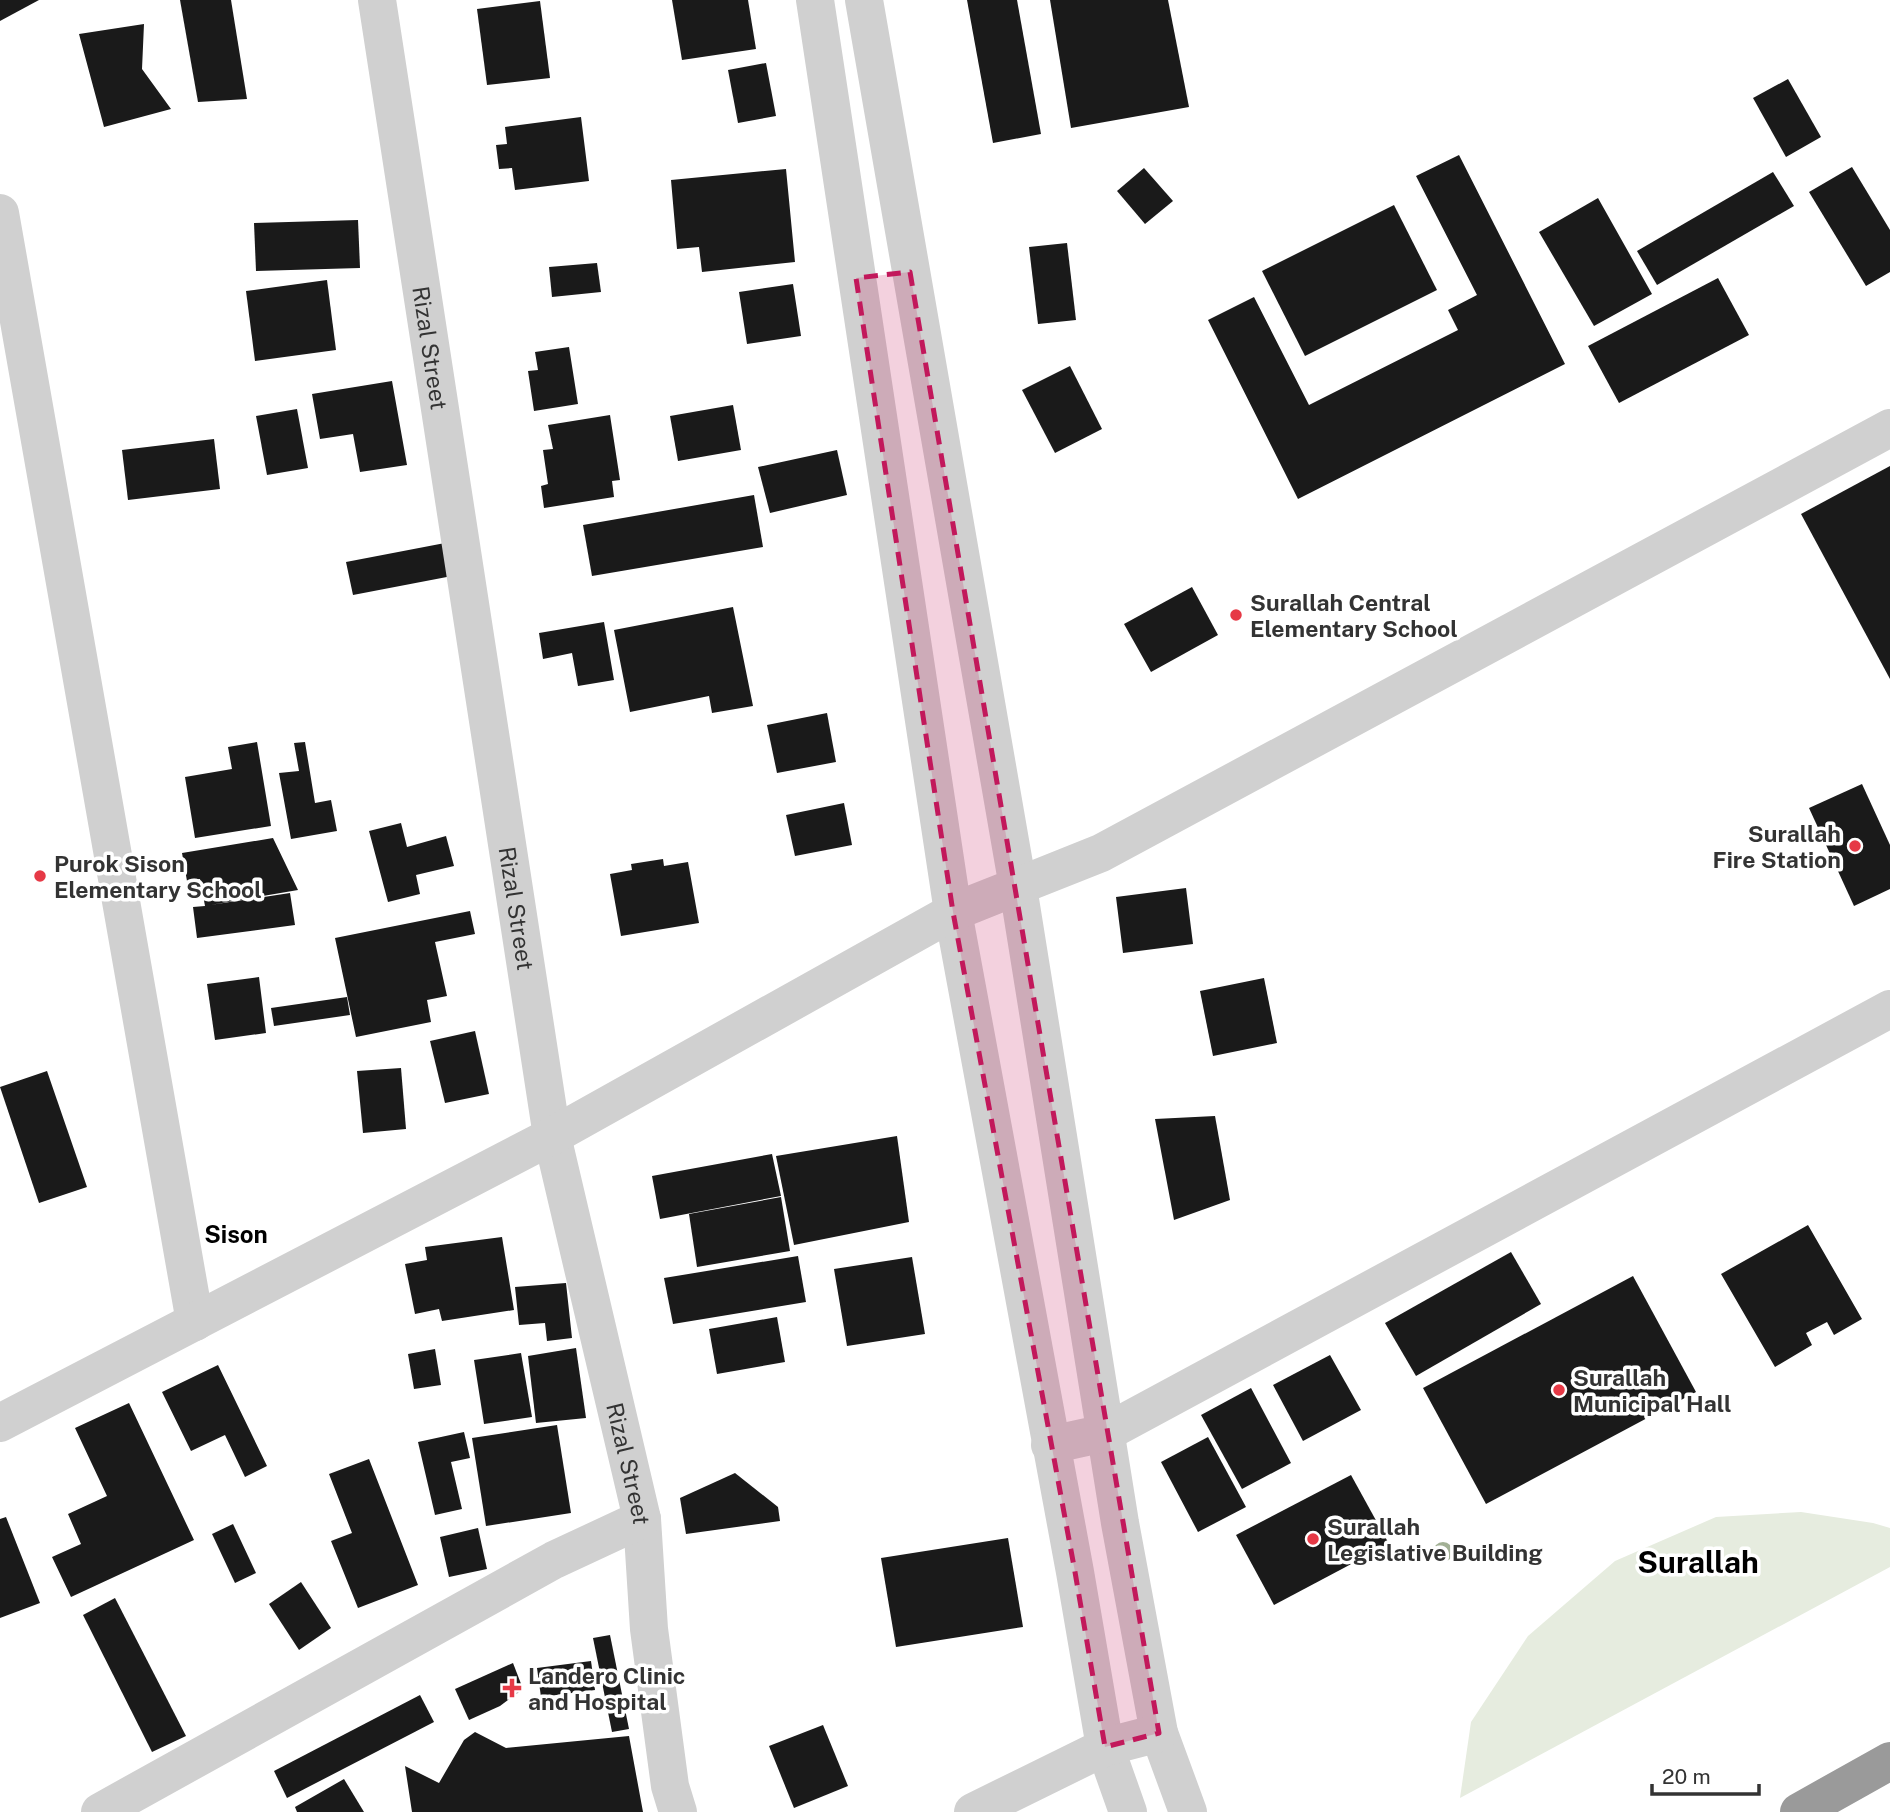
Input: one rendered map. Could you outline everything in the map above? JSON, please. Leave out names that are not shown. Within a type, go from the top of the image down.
[{"type":"highway","points":[[1799,1812],[1890,1761]]},
{"type":"street","name":"Rizal Street","points":[[377,0],[552,1136],[642,1519],[649,1629],[670,1786],[678,1812]]},
{"type":"street","points":[[815,0],[953,912],[1105,1747],[1128,1812]]},
{"type":"street","points":[[864,0],[1018,887],[1105,1433],[1159,1733],[1188,1812]]},
{"type":"street","points":[[0,213],[195,1322]]},
{"type":"street","points":[[856,278],[910,272]]},
{"type":"street","points":[[0,1423],[552,1136],[953,912],[1101,852],[1890,428]]},
{"type":"street","points":[[1050,1445],[1105,1433],[1890,1010]]},
{"type":"street","points":[[100,1812],[554,1560],[642,1519]]},
{"type":"street","points":[[974,1812],[1105,1747],[1159,1733]]},
{"type":"highlighted area","points":[[910,272],[1159,1733],[1105,1747],[1075,1572],[953,912],[856,278]]},
{"type":"shaded area","points":[[1801,1512],[1890,1528],[1890,1567],[1460,1798],[1471,1722],[1528,1636],[1615,1561],[1716,1517]]},
{"type":"building","points":[[0,0],[39,0],[0,21]]},
{"type":"building","points":[[180,0],[231,0],[247,99],[198,102]]},
{"type":"building","points":[[672,0],[748,0],[756,49],[682,60]]},
{"type":"building","points":[[967,0],[1017,0],[1041,134],[993,143]]},
{"type":"building","points":[[1050,0],[1168,0],[1189,107],[1071,128]]},
{"type":"building","points":[[540,1],[550,78],[487,85],[477,9]]},
{"type":"building","points":[[144,24],[142,69],[171,109],[104,127],[79,34]]},
{"type":"building","points":[[766,63],[776,116],[738,123],[728,70]]},
{"type":"building","points":[[1788,79],[1821,137],[1786,157],[1753,98]]},
{"type":"building","points":[[581,117],[589,181],[515,190],[512,168],[499,169],[496,145],[507,144],[505,127]]},
{"type":"building","points":[[1459,155],[1565,364],[1298,499],[1208,320],[1254,297],[1309,405],[1458,330],[1448,310],[1477,295],[1416,176]]},
{"type":"building","points":[[1852,167],[1890,230],[1890,272],[1866,286],[1809,192]]},
{"type":"building","points":[[1144,168],[1173,201],[1145,224],[1117,191]]},
{"type":"building","points":[[786,169],[795,262],[702,272],[699,247],[677,249],[671,180]]},
{"type":"building","points":[[1773,172],[1794,206],[1657,285],[1637,251]]},
{"type":"building","points":[[1598,198],[1652,294],[1594,326],[1539,232]]},
{"type":"building","points":[[1394,205],[1437,290],[1305,356],[1262,271]]},
{"type":"building","points":[[358,220],[360,268],[256,271],[254,223]]},
{"type":"building","points":[[1067,243],[1076,320],[1038,324],[1029,247]]},
{"type":"building","points":[[597,263],[601,292],[552,297],[549,267]]},
{"type":"building","points":[[1718,278],[1749,335],[1619,403],[1588,346]]},
{"type":"building","points":[[327,280],[336,350],[255,361],[246,291]]},
{"type":"building","points":[[793,284],[801,336],[747,344],[739,292]]},
{"type":"building","points":[[569,347],[578,404],[534,411],[528,371],[538,370],[535,352]]},
{"type":"building","points":[[1070,366],[1102,429],[1055,453],[1022,390]]},
{"type":"building","points":[[392,381],[407,465],[360,472],[353,434],[320,439],[312,394]]},
{"type":"building","points":[[733,405],[741,450],[678,461],[670,416]]},
{"type":"building","points":[[297,409],[308,468],[267,475],[256,416]]},
{"type":"building","points":[[610,415],[620,480],[612,481],[614,497],[544,508],[541,486],[548,484],[543,450],[553,449],[548,425]]},
{"type":"building","points":[[214,439],[220,489],[128,500],[122,450]]},
{"type":"building","points":[[837,450],[847,495],[770,513],[758,467]]},
{"type":"building","points":[[1890,466],[1890,679],[1801,514]]},
{"type":"building","points":[[754,495],[763,547],[592,576],[583,525]]},
{"type":"building","points":[[445,543],[452,576],[353,595],[346,562]]},
{"type":"building","points":[[1192,587],[1218,635],[1151,672],[1124,624]]},
{"type":"building","points":[[733,607],[753,706],[712,713],[709,696],[630,712],[614,630]]},
{"type":"building","points":[[604,622],[614,680],[578,686],[572,653],[543,659],[539,633]]},
{"type":"building","points":[[827,713],[836,762],[777,773],[767,725]]},
{"type":"building","points":[[257,742],[271,826],[195,838],[185,777],[232,769],[228,747]]},
{"type":"building","points":[[305,742],[315,803],[331,800],[337,831],[291,839],[279,773],[299,771],[294,743]]},
{"type":"building","points":[[1862,784],[1890,845],[1890,889],[1854,906],[1809,808]]},
{"type":"building","points":[[844,803],[852,845],[795,856],[786,815]]},
{"type":"building","points":[[401,823],[407,847],[446,836],[454,866],[416,875],[420,894],[388,902],[369,831]]},
{"type":"building","points":[[273,838],[298,890],[210,905],[290,893],[295,925],[197,938],[193,907],[205,906],[200,879],[187,881],[182,853]]},
{"type":"building","points":[[663,859],[664,866],[688,862],[699,923],[621,936],[610,874],[632,870],[631,864]]},
{"type":"building","points":[[1186,888],[1193,944],[1123,953],[1116,897]]},
{"type":"building","points":[[470,911],[475,934],[435,942],[447,996],[427,1000],[431,1022],[356,1037],[335,938]]},
{"type":"building","points":[[259,977],[266,1033],[215,1040],[207,984]]},
{"type":"building","points":[[1264,978],[1277,1043],[1213,1056],[1200,991]]},
{"type":"building","points":[[347,997],[350,1015],[274,1026],[271,1008]]},
{"type":"building","points":[[475,1031],[489,1094],[445,1103],[430,1041]]},
{"type":"building","points":[[401,1068],[406,1129],[363,1133],[357,1071]]},
{"type":"building","points":[[47,1071],[87,1187],[39,1203],[0,1087]]},
{"type":"building","points":[[1215,1116],[1230,1200],[1174,1220],[1155,1119]]},
{"type":"building","points":[[897,1136],[909,1222],[794,1245],[776,1156]]},
{"type":"building","points":[[772,1154],[781,1196],[660,1219],[652,1176]]},
{"type":"building","points":[[781,1197],[790,1251],[697,1267],[689,1214]]},
{"type":"building","points":[[1808,1225],[1862,1319],[1834,1335],[1827,1322],[1806,1333],[1812,1345],[1775,1367],[1721,1274]]},
{"type":"building","points":[[502,1237],[514,1310],[442,1321],[439,1309],[415,1314],[405,1264],[427,1260],[425,1247]]},
{"type":"building","points":[[1511,1252],[1541,1304],[1416,1376],[1385,1323]]},
{"type":"building","points":[[798,1256],[806,1302],[673,1324],[664,1278]]},
{"type":"building","points":[[912,1257],[925,1334],[847,1346],[834,1269]]},
{"type":"building","name":"Surallah Municipal Hall","points":[[1633,1276],[1696,1392],[1486,1504],[1423,1388]]},
{"type":"building","points":[[566,1283],[572,1338],[547,1341],[545,1323],[519,1325],[515,1287]]},
{"type":"building","points":[[777,1317],[785,1362],[717,1374],[709,1329]]},
{"type":"building","points":[[576,1348],[586,1418],[536,1423],[528,1356]]},
{"type":"building","points":[[435,1349],[441,1385],[414,1389],[408,1354]]},
{"type":"building","points":[[521,1353],[532,1417],[484,1424],[474,1360]]},
{"type":"building","points":[[1330,1355],[1361,1410],[1303,1441],[1273,1385]]},
{"type":"building","points":[[218,1365],[267,1466],[245,1477],[225,1435],[191,1451],[162,1392]]},
{"type":"building","points":[[1251,1388],[1291,1463],[1242,1489],[1201,1415]]},
{"type":"building","points":[[129,1403],[194,1540],[71,1597],[52,1557],[81,1544],[68,1514],[107,1496],[75,1428]]},
{"type":"building","points":[[557,1425],[571,1513],[486,1526],[472,1438]]},
{"type":"building","points":[[464,1432],[470,1458],[451,1462],[462,1509],[435,1515],[418,1442]]},
{"type":"building","points":[[1208,1437],[1246,1507],[1198,1532],[1161,1462]]},
{"type":"building","points":[[369,1459],[418,1585],[358,1608],[331,1541],[352,1533],[329,1474]]},
{"type":"building","points":[[735,1473],[778,1507],[780,1521],[686,1534],[680,1498]]},
{"type":"building","name":"Surallah Legislative Building","points":[[1351,1475],[1389,1544],[1274,1605],[1236,1535]]},
{"type":"building","points":[[6,1517],[40,1603],[0,1618],[0,1519]]},
{"type":"building","points":[[233,1524],[256,1573],[235,1583],[212,1534]]},
{"type":"building","points":[[478,1528],[487,1569],[449,1577],[440,1537]]},
{"type":"building","points":[[1008,1538],[1023,1627],[896,1647],[881,1558]]},
{"type":"building","points":[[301,1582],[331,1628],[299,1650],[269,1604]]},
{"type":"building","points":[[115,1598],[186,1736],[152,1752],[83,1615]]},
{"type":"building","points":[[610,1635],[629,1729],[612,1732],[593,1638]]},
{"type":"building","points":[[591,1661],[595,1690],[541,1697],[537,1668]]},
{"type":"building","points":[[513,1663],[523,1689],[500,1706],[469,1720],[455,1689]]},
{"type":"building","points":[[420,1695],[434,1722],[287,1798],[274,1771]]},
{"type":"building","points":[[823,1725],[848,1786],[794,1808],[769,1746]]},
{"type":"building","points":[[475,1732],[506,1748],[629,1736],[643,1812],[412,1812],[405,1766],[439,1783],[464,1740]]},
{"type":"building","points":[[344,1779],[364,1812],[297,1812],[295,1807]]},
{"type":"place","name":"Surallah Central Elementary School","points":[[1236,615]]},
{"type":"place","name":"Surallah Fire Station","points":[[1855,846]]},
{"type":"place","name":"Purok Sison Elementary School","points":[[40,876]]},
{"type":"place","name":"Surallah Municipal Hall","points":[[1559,1390]]},
{"type":"place","name":"Surallah Legislative Building","points":[[1313,1539]]},
{"type":"place","name":"Landero Clinic and Hospital","points":[[512,1688]]},
{"type":"district","name":"Sison","points":[[236,1234]]},
{"type":"district","name":"Surallah","points":[[1698,1562]]}]
